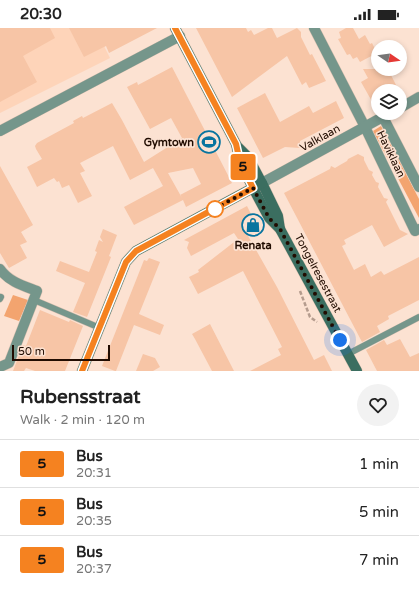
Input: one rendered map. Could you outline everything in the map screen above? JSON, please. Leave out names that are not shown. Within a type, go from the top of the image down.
[{"type":"street","points":[[314,28],[364,127]]},
{"type":"street","points":[[0,131],[178,32]]},
{"type":"street","name":"Tongelresestraat","points":[[178,32],[236,144],[248,158],[262,183],[278,216],[280,229]]},
{"type":"street","points":[[407,104],[419,98]]},
{"type":"street","name":"Valklaan","points":[[262,183],[377,120]]},
{"type":"street","name":"Haviklaan","points":[[388,120],[419,187]]},
{"type":"street","name":"Haviklaan","points":[[364,127],[415,231],[419,229]]},
{"type":"street","name":"Tongelresestraat","points":[[236,144],[240,162],[253,188],[269,218],[280,229],[357,371]]},
{"type":"street","points":[[82,371],[126,262],[136,251],[262,183]]},
{"type":"street","points":[[0,269],[4,275],[15,282],[38,291],[9,363],[0,367]]},
{"type":"lane","points":[[34,300],[100,328]]},
{"type":"lane","points":[[348,354],[419,317]]},
{"type":"shaded area","points":[[0,28],[95,28],[110,58],[0,113]]},
{"type":"shaded area","points":[[381,126],[419,199],[419,218],[373,131]]},
{"type":"shaded area","points":[[13,295],[28,300],[19,321],[4,316]]},
{"type":"building","points":[[0,28],[50,28],[55,38],[23,56],[37,82],[0,102]]},
{"type":"building","points":[[69,28],[157,28],[109,53],[106,46],[84,57]]},
{"type":"building","points":[[196,28],[246,28],[248,32],[251,30],[254,35],[268,28],[272,28],[277,38],[297,28],[301,32],[301,37],[310,55],[312,54],[326,81],[309,88],[306,82],[302,85],[287,56],[232,97]]},
{"type":"building","points":[[346,28],[353,28],[359,39],[365,35],[371,44],[371,56],[360,62],[357,57],[353,59],[350,54],[347,55],[338,39],[341,38],[339,32]]},
{"type":"building","points":[[172,67],[232,183],[186,207],[183,200],[134,225],[124,207],[163,186],[153,168],[130,180],[113,146],[80,163],[85,171],[80,173],[92,196],[78,203],[69,185],[62,188],[59,181],[57,182],[54,178],[37,187],[27,167],[42,159],[35,146],[37,143],[74,123],[73,121],[82,116],[83,118],[112,103],[144,162],[182,138],[171,118],[150,129],[127,87],[137,82],[138,85]],"holes":[[[193,168],[201,184],[180,195],[168,173]]]},
{"type":"building","points":[[363,69],[371,69],[371,76],[392,76],[396,84],[371,84],[371,100],[361,82],[368,78]]},
{"type":"building","points":[[265,93],[280,122],[309,106],[313,113],[336,101],[344,118],[300,141],[300,148],[285,147],[263,158],[237,108]]},
{"type":"building","points":[[358,154],[364,157],[369,170],[373,172],[372,175],[376,182],[379,183],[378,187],[384,198],[388,199],[386,202],[400,230],[408,234],[384,247],[372,225],[344,240],[346,244],[342,246],[354,270],[365,264],[371,277],[381,271],[384,275],[419,257],[419,300],[388,316],[389,319],[377,326],[380,332],[362,342],[284,193],[330,169],[331,166],[335,168]]},
{"type":"building","points":[[0,166],[33,225],[21,232],[27,242],[20,245],[27,258],[9,268],[0,253]]},
{"type":"building","points":[[247,206],[258,228],[247,234],[277,287],[314,360],[324,355],[332,371],[250,371],[281,355],[278,349],[282,347],[243,271],[198,294],[189,277],[199,272],[198,270],[238,239],[234,233],[191,256],[187,248],[189,242],[184,240]]},
{"type":"building","points":[[103,229],[117,235],[109,256],[111,257],[87,317],[73,312],[85,283],[56,271],[60,261],[89,272],[97,252],[95,251],[99,240],[103,242],[100,237]]},
{"type":"building","points":[[149,258],[160,262],[139,314],[164,325],[160,335],[134,325],[115,371],[102,366],[144,260],[147,261]]},
{"type":"building","points":[[40,310],[83,326],[65,371],[35,371],[26,368],[24,371],[13,371],[23,345],[26,346]]},
{"type":"building","points":[[210,324],[234,371],[212,371],[192,334]]},
{"type":"building","points":[[400,339],[410,357],[419,353],[419,371],[377,371],[366,350],[384,340],[387,345]]},
{"type":"building","points":[[143,354],[155,358],[160,367],[153,371],[136,371]]},
{"type":"bus line","name":"5","points":[[82,371],[126,262],[136,251],[253,188],[240,162],[236,144],[175,28]]},
{"type":"place","name":"Gymtown","points":[[209,142]]},
{"type":"place","name":"Renata","points":[[253,225]]},
{"type":"route","points":[[215,209],[212,210],[253,188],[269,218],[280,229],[340,340]]}]
